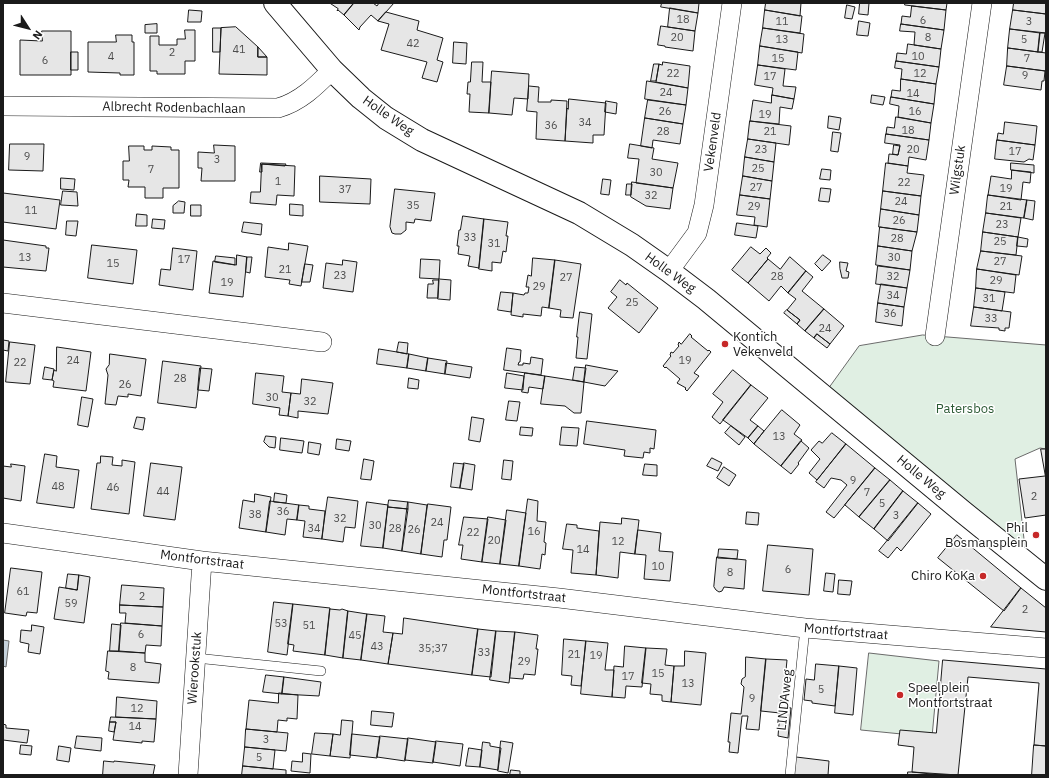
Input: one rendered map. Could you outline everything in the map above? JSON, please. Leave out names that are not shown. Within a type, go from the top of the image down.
[{"type":"street","name":"Holle Weg","points":[[275,3],[332,70],[361,98],[402,128],[422,140],[579,213],[632,245],[706,299],[1046,579]]},
{"type":"street","name":"Vekenveld","points":[[669,271],[697,233],[704,205],[732,3]]},
{"type":"street","name":"Wilgstuk","points":[[935,336],[982,3]]},
{"type":"street","name":"Albrecht Rodenbachlaan","points":[[3,106],[278,108],[292,103],[304,95],[332,70]]},
{"type":"street","points":[[3,303],[322,342]]},
{"type":"street","name":"Montfortstraat","points":[[3,533],[202,561],[559,598],[805,628],[1046,648]]},
{"type":"street","name":"Wierookstuk","points":[[188,775],[202,561]]},
{"type":"lane","name":"LINDAweg","points":[[790,775],[805,628]]},
{"type":"lane","points":[[196,658],[321,671]]},
{"type":"green space","name":"Patersbos","points":[[923,335],[1046,345],[1046,449],[1040,448],[1015,459],[1025,548],[828,389],[859,346]]},
{"type":"green space","name":"Speelplein Montfortstraat","points":[[869,653],[939,661],[932,737],[861,730]]},
{"type":"shaded area","points":[[3,640],[9,641],[6,667],[3,666]]},
{"type":"building","points":[[330,3],[354,3],[344,15],[338,10],[337,11],[338,9]]},
{"type":"building","points":[[354,3],[373,3],[377,6],[379,3],[394,3],[378,21],[371,15],[359,30],[344,15]]},
{"type":"building","points":[[662,3],[699,3],[698,13],[661,7]]},
{"type":"building","points":[[766,3],[801,3],[800,16],[765,10]]},
{"type":"building","points":[[860,3],[869,3],[868,15],[859,14]]},
{"type":"building","points":[[905,3],[947,3],[946,10],[905,5]]},
{"type":"building","points":[[1014,3],[1046,3],[1046,14],[1013,10]]},
{"type":"building","points":[[847,5],[855,7],[852,19],[845,18]]},
{"type":"building","points":[[912,6],[946,10],[944,30],[901,24],[902,16],[910,17]]},
{"type":"building","points":[[670,8],[698,13],[695,31],[668,27]]},
{"type":"building","points":[[189,10],[202,11],[201,22],[188,22]]},
{"type":"building","points":[[765,10],[802,16],[800,33],[763,28]]},
{"type":"building","points":[[1013,10],[1046,14],[1046,33],[1010,29]]},
{"type":"building","points":[[386,12],[419,21],[417,30],[443,38],[437,60],[443,62],[437,82],[422,78],[427,62],[381,50],[389,24],[378,21]]},
{"type":"building","points":[[859,21],[870,23],[868,36],[857,35]]},
{"type":"building","points":[[157,24],[157,33],[145,33],[145,25]]},
{"type":"building","points":[[901,24],[944,30],[941,49],[914,45],[915,32],[900,31]]},
{"type":"building","points":[[661,26],[695,31],[693,51],[658,45]]},
{"type":"building","points":[[236,27],[258,47],[258,57],[267,57],[267,75],[219,74],[221,28]]},
{"type":"building","points":[[213,28],[221,28],[220,52],[213,52]]},
{"type":"building","points":[[763,28],[804,34],[802,53],[760,46]]},
{"type":"building","points":[[1010,29],[1040,33],[1038,52],[1008,48]]},
{"type":"building","points":[[185,30],[195,30],[195,61],[185,61],[185,74],[157,74],[157,71],[150,71],[150,36],[159,36],[159,45],[177,45],[177,39],[185,39]]},
{"type":"building","points":[[42,31],[71,31],[71,75],[20,75],[20,40],[42,41]]},
{"type":"building","points":[[1040,33],[1045,33],[1042,52],[1038,52]]},
{"type":"building","points":[[116,35],[132,35],[132,42],[134,42],[134,75],[88,72],[88,42],[116,42]]},
{"type":"building","points":[[454,42],[467,43],[466,64],[453,63]]},
{"type":"building","points":[[908,44],[941,49],[939,67],[896,61],[897,53],[906,54]]},
{"type":"building","points":[[760,46],[798,52],[796,70],[758,65]]},
{"type":"building","points":[[258,47],[267,57],[258,57]]},
{"type":"building","points":[[1008,48],[1046,53],[1046,71],[1007,66]]},
{"type":"building","points":[[71,52],[78,52],[78,70],[71,70]]},
{"type":"building","points":[[896,61],[939,67],[936,84],[901,79],[902,69],[895,68]]},
{"type":"building","points":[[472,62],[483,62],[482,82],[491,82],[489,113],[469,112],[470,94],[467,94]]},
{"type":"building","points":[[663,62],[690,66],[688,88],[656,82],[659,64],[662,65]]},
{"type":"building","points":[[654,64],[659,64],[656,81],[651,81]]},
{"type":"building","points":[[758,65],[785,69],[783,86],[796,87],[794,99],[772,95],[773,88],[755,85]]},
{"type":"building","points":[[1007,66],[1045,71],[1041,90],[1004,85]]},
{"type":"building","points":[[492,71],[529,74],[528,99],[514,98],[512,115],[489,113]]},
{"type":"building","points":[[901,79],[936,84],[934,104],[891,97],[892,90],[900,91]]},
{"type":"building","points":[[647,81],[688,88],[686,105],[645,99]]},
{"type":"building","points":[[529,86],[539,87],[538,102],[551,102],[551,100],[567,101],[565,141],[536,139],[537,112],[527,111]]},
{"type":"building","points":[[772,95],[794,99],[792,109],[780,107],[779,124],[750,121],[753,100],[771,103]]},
{"type":"building","points":[[872,95],[885,97],[883,105],[871,103]]},
{"type":"building","points":[[891,97],[934,104],[931,123],[898,117],[899,106],[890,104]]},
{"type":"building","points":[[569,99],[606,103],[604,135],[593,135],[593,143],[565,141]]},
{"type":"building","points":[[648,100],[686,105],[683,124],[645,118]]},
{"type":"building","points":[[606,101],[617,103],[616,114],[605,112]]},
{"type":"building","points":[[829,116],[841,118],[839,130],[828,128]]},
{"type":"building","points":[[896,117],[931,123],[929,140],[886,134],[887,127],[894,128]]},
{"type":"building","points":[[645,118],[683,124],[680,144],[653,140],[652,148],[641,146]]},
{"type":"building","points":[[750,121],[791,126],[789,145],[748,139]]},
{"type":"building","points":[[1005,122],[1037,126],[1035,145],[997,140],[998,133],[1003,134]]},
{"type":"building","points":[[833,132],[841,133],[838,152],[831,151]]},
{"type":"building","points":[[886,134],[929,140],[926,160],[909,157],[908,166],[888,163],[889,154],[898,155],[900,145],[885,143]]},
{"type":"building","points":[[748,139],[776,143],[774,162],[745,157]]},
{"type":"building","points":[[997,140],[1035,145],[1033,160],[1029,159],[1024,162],[995,159]]},
{"type":"building","points":[[10,144],[44,144],[43,171],[9,170]]},
{"type":"building","points":[[630,144],[654,148],[652,159],[678,163],[673,188],[636,183],[639,159],[628,158]]},
{"type":"building","points":[[214,145],[235,146],[235,181],[201,181],[202,168],[198,168],[198,152],[214,153]]},
{"type":"building","points":[[894,145],[900,146],[898,155],[893,154]]},
{"type":"building","points":[[129,146],[144,146],[144,150],[152,150],[152,146],[171,147],[171,150],[179,150],[179,188],[163,188],[163,198],[145,198],[145,187],[128,187],[129,180],[123,180],[123,161],[129,161]]},
{"type":"building","points":[[745,157],[774,162],[772,181],[743,176]]},
{"type":"building","points":[[261,163],[286,164],[285,166],[262,164],[262,172],[260,172]]},
{"type":"building","points":[[886,163],[908,166],[907,173],[924,175],[921,196],[883,191]]},
{"type":"building","points":[[1011,163],[1034,165],[1034,173],[1011,170]]},
{"type":"building","points":[[262,164],[295,166],[294,196],[277,195],[276,205],[250,203],[251,192],[260,192]]},
{"type":"building","points":[[822,169],[831,170],[830,180],[820,179]]},
{"type":"building","points":[[1012,170],[1031,172],[1030,183],[1023,182],[1021,200],[988,195],[991,176],[1011,179]]},
{"type":"building","points":[[320,176],[371,179],[370,204],[320,202]]},
{"type":"building","points":[[743,176],[772,181],[770,199],[740,195]]},
{"type":"building","points":[[61,178],[75,179],[74,190],[61,189]]},
{"type":"building","points":[[603,179],[611,180],[609,195],[601,194]]},
{"type":"building","points":[[632,182],[673,188],[670,209],[646,206],[631,197]]},
{"type":"building","points":[[627,184],[632,184],[631,195],[626,195]]},
{"type":"building","points":[[821,188],[831,189],[829,202],[819,201]]},
{"type":"building","points":[[395,189],[435,193],[431,221],[415,219],[414,223],[406,222],[406,230],[401,234],[392,233],[390,227]]},
{"type":"building","points":[[63,191],[77,192],[78,206],[61,205]]},
{"type":"building","points":[[883,191],[921,196],[919,215],[881,209]]},
{"type":"building","points":[[3,193],[60,200],[56,229],[3,222]]},
{"type":"building","points":[[740,195],[770,199],[767,227],[754,225],[755,217],[737,215]]},
{"type":"building","points":[[988,195],[1027,200],[1024,218],[986,213]]},
{"type":"building","points":[[1027,200],[1035,201],[1033,220],[1024,218]]},
{"type":"building","points":[[179,201],[185,202],[184,213],[173,213],[173,206]]},
{"type":"building","points":[[290,204],[303,205],[303,216],[290,215]]},
{"type":"building","points":[[191,205],[201,205],[201,216],[191,216]]},
{"type":"building","points":[[881,209],[919,215],[917,232],[879,227]]},
{"type":"building","points":[[986,213],[1021,218],[1018,237],[983,232]]},
{"type":"building","points":[[137,214],[147,215],[147,226],[136,226]]},
{"type":"building","points":[[463,216],[484,219],[479,268],[468,266],[470,256],[458,254],[459,246],[457,246],[459,230]]},
{"type":"building","points":[[153,219],[165,220],[164,229],[152,228]]},
{"type":"building","points":[[484,219],[508,222],[506,252],[503,251],[501,263],[492,262],[492,271],[479,269]]},
{"type":"building","points":[[67,221],[78,221],[76,236],[66,235]]},
{"type":"building","points":[[244,222],[262,224],[261,235],[242,232]]},
{"type":"building","points":[[737,223],[758,226],[756,238],[735,235]]},
{"type":"building","points":[[880,227],[917,232],[912,251],[878,246]]},
{"type":"building","points":[[983,232],[1018,237],[1016,255],[981,251]]},
{"type":"building","points":[[1018,237],[1028,239],[1027,247],[1017,246]]},
{"type":"building","points":[[3,240],[46,246],[46,248],[49,248],[46,271],[3,267]]},
{"type":"building","points":[[289,243],[308,246],[301,286],[289,284],[290,280],[265,277],[268,247],[288,250]]},
{"type":"building","points":[[92,245],[137,250],[133,284],[88,278]]},
{"type":"building","points":[[878,246],[912,251],[910,270],[876,265]]},
{"type":"building","points":[[751,247],[760,254],[766,248],[771,253],[767,258],[768,259],[748,283],[732,270]]},
{"type":"building","points":[[173,248],[197,251],[193,290],[159,285],[161,269],[170,270]]},
{"type":"building","points":[[981,251],[1022,256],[1019,275],[977,269]]},
{"type":"building","points":[[237,255],[247,257],[243,297],[209,293],[213,261],[236,265]]},
{"type":"building","points":[[823,255],[831,261],[822,271],[815,264]]},
{"type":"building","points":[[216,256],[235,258],[235,265],[215,262]]},
{"type":"building","points":[[247,257],[252,257],[250,273],[246,272]]},
{"type":"building","points":[[790,257],[806,271],[788,293],[781,286],[769,301],[748,283],[768,259],[780,269]]},
{"type":"building","points":[[533,258],[555,260],[549,308],[542,307],[541,316],[523,314],[523,317],[511,315],[513,293],[524,295],[525,293],[528,293],[529,287],[526,287],[528,275],[531,276]]},
{"type":"building","points":[[421,259],[440,260],[439,279],[420,278]]},
{"type":"building","points":[[343,260],[357,262],[353,292],[323,288],[326,263],[342,265]]},
{"type":"building","points":[[555,260],[581,264],[573,318],[560,317],[561,310],[549,308]]},
{"type":"building","points":[[840,262],[848,263],[846,271],[849,272],[848,278],[842,278]]},
{"type":"building","points":[[305,264],[313,265],[310,282],[302,282]]},
{"type":"building","points":[[878,266],[910,270],[907,288],[876,284]]},
{"type":"building","points":[[977,269],[1016,275],[1014,293],[976,288]]},
{"type":"building","points":[[806,271],[813,277],[802,291],[824,309],[805,331],[797,324],[800,320],[787,310],[796,299],[788,293]]},
{"type":"building","points":[[439,279],[451,280],[450,300],[438,299]]},
{"type":"building","points":[[433,280],[439,280],[438,298],[427,298],[428,284],[433,284]]},
{"type":"building","points":[[620,280],[626,285],[627,283],[658,308],[639,333],[608,308],[617,297],[611,292]]},
{"type":"building","points":[[881,284],[907,288],[904,307],[878,303]]},
{"type":"building","points":[[976,288],[1005,292],[1002,311],[974,307]]},
{"type":"building","points":[[501,292],[513,293],[511,312],[498,310]]},
{"type":"building","points":[[878,303],[904,307],[902,326],[876,322]]},
{"type":"building","points":[[974,307],[1011,312],[1009,328],[1005,328],[1005,331],[999,330],[999,328],[971,326]]},
{"type":"building","points":[[824,309],[844,326],[830,344],[817,334],[814,338],[805,331]]},
{"type":"building","points":[[787,310],[800,320],[797,324],[784,313]]},
{"type":"building","points":[[580,312],[592,314],[587,359],[576,358]]},
{"type":"building","points":[[690,334],[692,336],[691,337],[711,352],[694,373],[699,376],[687,391],[685,389],[686,388],[677,383],[680,379],[663,366],[671,356],[671,352],[673,353],[679,346],[679,342],[681,344]]},
{"type":"building","points":[[817,334],[830,344],[827,348],[814,338]]},
{"type":"building","points":[[3,340],[9,341],[8,351],[3,350]]},
{"type":"building","points":[[10,342],[35,345],[30,384],[6,382]]},
{"type":"building","points":[[399,342],[408,343],[407,354],[397,352]]},
{"type":"building","points":[[57,347],[91,352],[86,391],[53,387],[54,381],[52,380],[54,370],[56,371]]},
{"type":"building","points":[[507,348],[521,350],[520,362],[518,365],[523,365],[523,363],[530,364],[531,357],[543,359],[541,375],[504,370]]},
{"type":"building","points":[[379,349],[409,354],[407,368],[377,364]]},
{"type":"building","points":[[110,354],[146,359],[141,396],[128,394],[128,397],[118,396],[116,405],[105,404],[108,375],[106,369],[109,365]]},
{"type":"building","points":[[409,354],[428,358],[426,371],[407,368]]},
{"type":"building","points":[[428,358],[447,361],[445,374],[426,371]]},
{"type":"building","points":[[163,361],[201,366],[196,408],[158,403]]},
{"type":"building","points":[[446,363],[472,367],[470,378],[445,374]]},
{"type":"building","points":[[586,365],[618,371],[605,386],[584,382]]},
{"type":"building","points":[[45,367],[54,369],[52,380],[43,379]]},
{"type":"building","points":[[575,367],[586,368],[584,382],[573,380]]},
{"type":"building","points":[[200,368],[212,369],[209,391],[198,390]]},
{"type":"building","points":[[733,370],[751,385],[720,424],[712,417],[723,402],[713,394]]},
{"type":"building","points":[[256,373],[284,376],[282,392],[291,393],[288,416],[279,415],[280,408],[253,404]]},
{"type":"building","points":[[507,373],[524,376],[523,390],[505,388]]},
{"type":"building","points":[[525,373],[545,376],[543,389],[529,387],[528,393],[522,392]]},
{"type":"building","points":[[545,376],[584,382],[581,413],[574,413],[565,406],[541,404]]},
{"type":"building","points":[[409,378],[419,380],[418,389],[408,388]]},
{"type":"building","points":[[302,379],[333,383],[328,414],[298,411],[298,418],[288,416],[291,393],[300,394]]},
{"type":"building","points":[[751,385],[768,398],[750,420],[758,426],[748,438],[723,420]]},
{"type":"building","points":[[82,397],[93,399],[88,427],[78,425]]},
{"type":"building","points":[[509,401],[520,402],[517,421],[506,420]]},
{"type":"building","points":[[782,410],[800,425],[794,434],[802,440],[781,466],[754,444]]},
{"type":"building","points":[[137,417],[145,418],[143,430],[134,428]]},
{"type":"building","points":[[472,417],[484,419],[480,442],[469,440]]},
{"type":"building","points":[[587,421],[656,430],[654,449],[650,448],[650,453],[644,452],[643,458],[624,456],[625,450],[584,444]]},
{"type":"building","points":[[731,426],[745,437],[739,445],[725,433]]},
{"type":"building","points":[[758,426],[764,431],[754,444],[748,438]]},
{"type":"building","points":[[521,427],[533,428],[532,436],[520,435]]},
{"type":"building","points":[[562,427],[579,428],[577,446],[560,445]]},
{"type":"building","points":[[832,433],[846,444],[817,480],[809,473],[820,459],[811,450],[819,441],[822,443]]},
{"type":"building","points":[[266,436],[276,437],[275,448],[269,447],[264,442]]},
{"type":"building","points":[[281,438],[304,441],[302,453],[280,450]]},
{"type":"building","points":[[337,439],[351,441],[349,451],[336,449]]},
{"type":"building","points":[[801,441],[809,448],[791,474],[781,466]]},
{"type":"building","points":[[309,442],[321,444],[319,455],[308,453]]},
{"type":"building","points":[[846,444],[875,468],[834,518],[826,512],[847,485],[841,480],[831,478],[824,488],[816,482]]},
{"type":"building","points":[[1041,449],[1046,449],[1046,515],[1025,518],[1019,479],[1045,476]]},
{"type":"building","points":[[45,454],[57,456],[56,467],[79,470],[74,508],[37,503]]},
{"type":"building","points":[[101,456],[113,457],[112,465],[122,466],[122,460],[135,462],[129,514],[91,509],[97,463],[100,463]]},
{"type":"building","points":[[712,458],[722,463],[718,471],[707,466]]},
{"type":"building","points":[[364,459],[374,461],[371,480],[361,479]]},
{"type":"building","points":[[504,460],[513,461],[511,480],[502,479]]},
{"type":"building","points":[[151,463],[182,467],[175,520],[144,516]]},
{"type":"building","points":[[454,463],[464,464],[460,488],[451,487]]},
{"type":"building","points":[[464,463],[475,465],[472,490],[460,488]]},
{"type":"building","points":[[11,464],[25,466],[21,501],[3,498],[3,466],[11,467]]},
{"type":"building","points":[[645,464],[657,465],[657,476],[643,475]]},
{"type":"building","points":[[724,467],[736,475],[729,486],[717,478]]},
{"type":"building","points":[[875,468],[890,480],[859,517],[845,505]]},
{"type":"building","points":[[890,480],[903,491],[874,529],[859,517]]},
{"type":"building","points":[[903,491],[918,503],[888,541],[874,529]]},
{"type":"building","points":[[275,493],[287,495],[286,503],[274,502]]},
{"type":"building","points":[[255,494],[271,497],[266,532],[239,528],[243,500],[254,502]]},
{"type":"building","points":[[328,497],[358,501],[355,528],[345,527],[343,542],[322,539]]},
{"type":"building","points":[[528,499],[538,501],[537,521],[546,522],[544,542],[546,543],[545,555],[542,554],[540,569],[519,566]]},
{"type":"building","points":[[389,500],[408,502],[408,509],[388,507]]},
{"type":"building","points":[[270,501],[299,505],[297,520],[287,519],[285,535],[266,532]]},
{"type":"building","points":[[367,502],[388,505],[383,548],[361,546]]},
{"type":"building","points":[[408,502],[427,505],[421,554],[402,551]]},
{"type":"building","points":[[918,503],[931,514],[901,551],[897,547],[888,558],[879,551]]},
{"type":"building","points":[[428,504],[451,507],[447,540],[444,540],[442,557],[421,554]]},
{"type":"building","points":[[299,505],[309,506],[309,509],[325,511],[322,539],[303,537],[305,521],[297,520]]},
{"type":"building","points":[[388,507],[408,509],[402,551],[383,548]]},
{"type":"building","points":[[507,510],[526,513],[519,566],[500,564]]},
{"type":"building","points":[[747,512],[759,513],[758,525],[746,524]]},
{"type":"building","points":[[464,517],[488,519],[482,562],[461,559],[463,545],[459,545]]},
{"type":"building","points":[[488,517],[506,520],[500,564],[482,562]]},
{"type":"building","points":[[622,518],[639,520],[635,554],[620,552],[618,578],[596,575],[600,522],[621,524]]},
{"type":"building","points":[[567,524],[577,525],[577,528],[599,531],[596,575],[571,573],[573,550],[563,549]]},
{"type":"building","points":[[638,530],[661,533],[659,551],[673,552],[670,581],[644,579],[646,555],[635,554]]},
{"type":"building","name":"Chiro KoKa","points":[[957,535],[1021,588],[1004,611],[938,558]]},
{"type":"building","points":[[768,545],[813,549],[809,595],[763,591]]},
{"type":"building","points":[[719,549],[738,550],[737,559],[718,558]]},
{"type":"building","points":[[717,557],[746,560],[744,589],[724,587],[722,591],[719,592],[716,590],[714,587]]},
{"type":"building","points":[[11,568],[42,572],[37,613],[27,612],[26,616],[5,613]]},
{"type":"building","points":[[826,573],[835,574],[833,592],[824,591]]},
{"type":"building","points":[[68,574],[79,575],[77,590],[66,588]]},
{"type":"building","points":[[79,575],[90,577],[84,623],[54,619],[59,587],[77,590]]},
{"type":"building","points":[[839,580],[852,581],[850,595],[838,594]]},
{"type":"building","points":[[122,585],[164,588],[163,607],[120,605]]},
{"type":"building","points":[[1021,588],[1046,608],[1046,632],[991,627]]},
{"type":"building","points":[[274,602],[293,604],[287,655],[268,652]]},
{"type":"building","points":[[293,604],[330,608],[325,655],[293,651],[294,645],[288,644]]},
{"type":"building","points":[[120,605],[163,607],[162,626],[125,623],[126,613],[120,613]]},
{"type":"building","points":[[330,609],[342,609],[348,611],[343,658],[325,655]]},
{"type":"building","points":[[348,611],[367,614],[361,660],[343,658]]},
{"type":"building","points":[[367,614],[385,616],[383,632],[393,633],[388,664],[361,660]]},
{"type":"building","points":[[404,618],[478,629],[472,675],[388,664],[393,633],[402,634]]},
{"type":"building","points":[[121,623],[162,626],[161,646],[146,645],[145,653],[119,651]]},
{"type":"building","points":[[112,624],[121,625],[119,651],[110,651]]},
{"type":"building","points":[[32,625],[44,627],[40,654],[28,652],[29,644],[20,642],[21,630],[31,631]]},
{"type":"building","points":[[478,629],[496,631],[491,677],[472,675]]},
{"type":"building","points":[[496,631],[515,632],[509,683],[490,680]]},
{"type":"building","points":[[515,632],[538,635],[535,675],[524,674],[523,679],[510,678]]},
{"type":"building","points":[[564,639],[586,641],[581,686],[571,685],[572,676],[562,675]]},
{"type":"building","points":[[586,641],[608,643],[605,670],[614,670],[612,697],[581,694]]},
{"type":"building","points":[[625,646],[646,648],[642,687],[626,686],[625,698],[612,697],[614,666],[623,667]]},
{"type":"building","points":[[646,648],[667,649],[665,665],[674,666],[671,702],[662,701],[662,695],[650,694],[651,684],[642,683]]},
{"type":"building","points":[[108,651],[145,653],[145,662],[161,664],[159,683],[108,679],[109,672],[106,671]]},
{"type":"building","points":[[685,651],[706,653],[701,705],[671,702],[674,666],[684,666]]},
{"type":"building","points":[[746,657],[766,659],[759,730],[746,729],[748,716],[742,716],[738,753],[729,752],[730,742],[728,742],[731,713],[741,714],[744,687],[741,684],[742,679],[745,677]]},
{"type":"building","points":[[766,659],[787,660],[783,700],[781,700],[780,706],[791,708],[788,738],[778,736],[780,713],[761,711]]},
{"type":"building","points":[[943,660],[1046,669],[1046,746],[1034,745],[1039,683],[968,677],[958,775],[912,772],[914,747],[898,745],[900,730],[936,733]]},
{"type":"building","points":[[816,664],[839,666],[835,706],[812,703],[812,701],[804,700],[806,679],[814,680]]},
{"type":"building","points":[[839,666],[857,668],[853,715],[835,713]]},
{"type":"building","points":[[266,675],[284,677],[282,694],[263,692]]},
{"type":"building","points":[[284,677],[321,682],[319,696],[282,694]]},
{"type":"building","points":[[279,693],[298,695],[297,719],[287,718],[287,721],[278,720],[277,732],[246,729],[249,700],[278,703]]},
{"type":"building","points":[[117,697],[157,701],[156,719],[116,717]]},
{"type":"building","points":[[372,711],[394,713],[392,727],[371,725]]},
{"type":"building","points":[[111,717],[156,719],[154,742],[142,741],[142,743],[113,740],[116,722],[110,722]]},
{"type":"building","points":[[342,720],[353,721],[350,758],[330,756],[333,734],[340,735]]},
{"type":"building","points":[[110,722],[116,722],[114,732],[109,731]]},
{"type":"building","points":[[3,724],[6,725],[6,728],[29,730],[27,743],[3,740]]},
{"type":"building","points":[[246,729],[288,733],[286,751],[245,747]]},
{"type":"building","points":[[315,733],[333,734],[330,756],[312,754]]},
{"type":"building","points":[[352,734],[380,737],[377,758],[350,755]]},
{"type":"building","points":[[77,736],[102,738],[101,751],[75,748]]},
{"type":"building","points":[[380,736],[408,739],[405,761],[377,757]]},
{"type":"building","points":[[408,738],[436,742],[433,763],[405,760]]},
{"type":"building","points":[[436,741],[463,744],[460,766],[433,762]]},
{"type":"building","points":[[501,741],[513,743],[508,773],[498,771]]},
{"type":"building","points":[[483,742],[490,743],[490,746],[501,748],[498,770],[480,767]]},
{"type":"building","points":[[21,745],[32,746],[31,755],[20,754]]},
{"type":"building","points":[[1034,745],[1046,746],[1046,775],[1032,775]]},
{"type":"building","points":[[59,746],[71,748],[69,762],[57,760]]},
{"type":"building","points":[[245,747],[275,750],[273,769],[243,766]]},
{"type":"building","points":[[469,748],[482,750],[480,767],[466,766]]},
{"type":"building","points":[[303,753],[311,754],[310,773],[291,771],[292,761],[302,762]]},
{"type":"building","points":[[796,757],[829,761],[828,775],[794,775]]},
{"type":"building","points":[[104,761],[155,765],[153,775],[103,775]]},
{"type":"building","points":[[243,766],[286,770],[286,775],[242,775]]},
{"type":"building","points":[[511,770],[520,771],[520,775],[510,775]]},
{"type":"building","points":[[908,772],[912,772],[941,775],[908,775]]},
{"type":"place","name":"Kontich Vekenveld","points":[[725,344]]},
{"type":"place","name":"Phil Bosmansplein","points":[[1036,535]]},
{"type":"place","name":"Chiro KoKa","points":[[983,576]]},
{"type":"place","name":"Speelplein Montfortstraat","points":[[900,695]]}]
